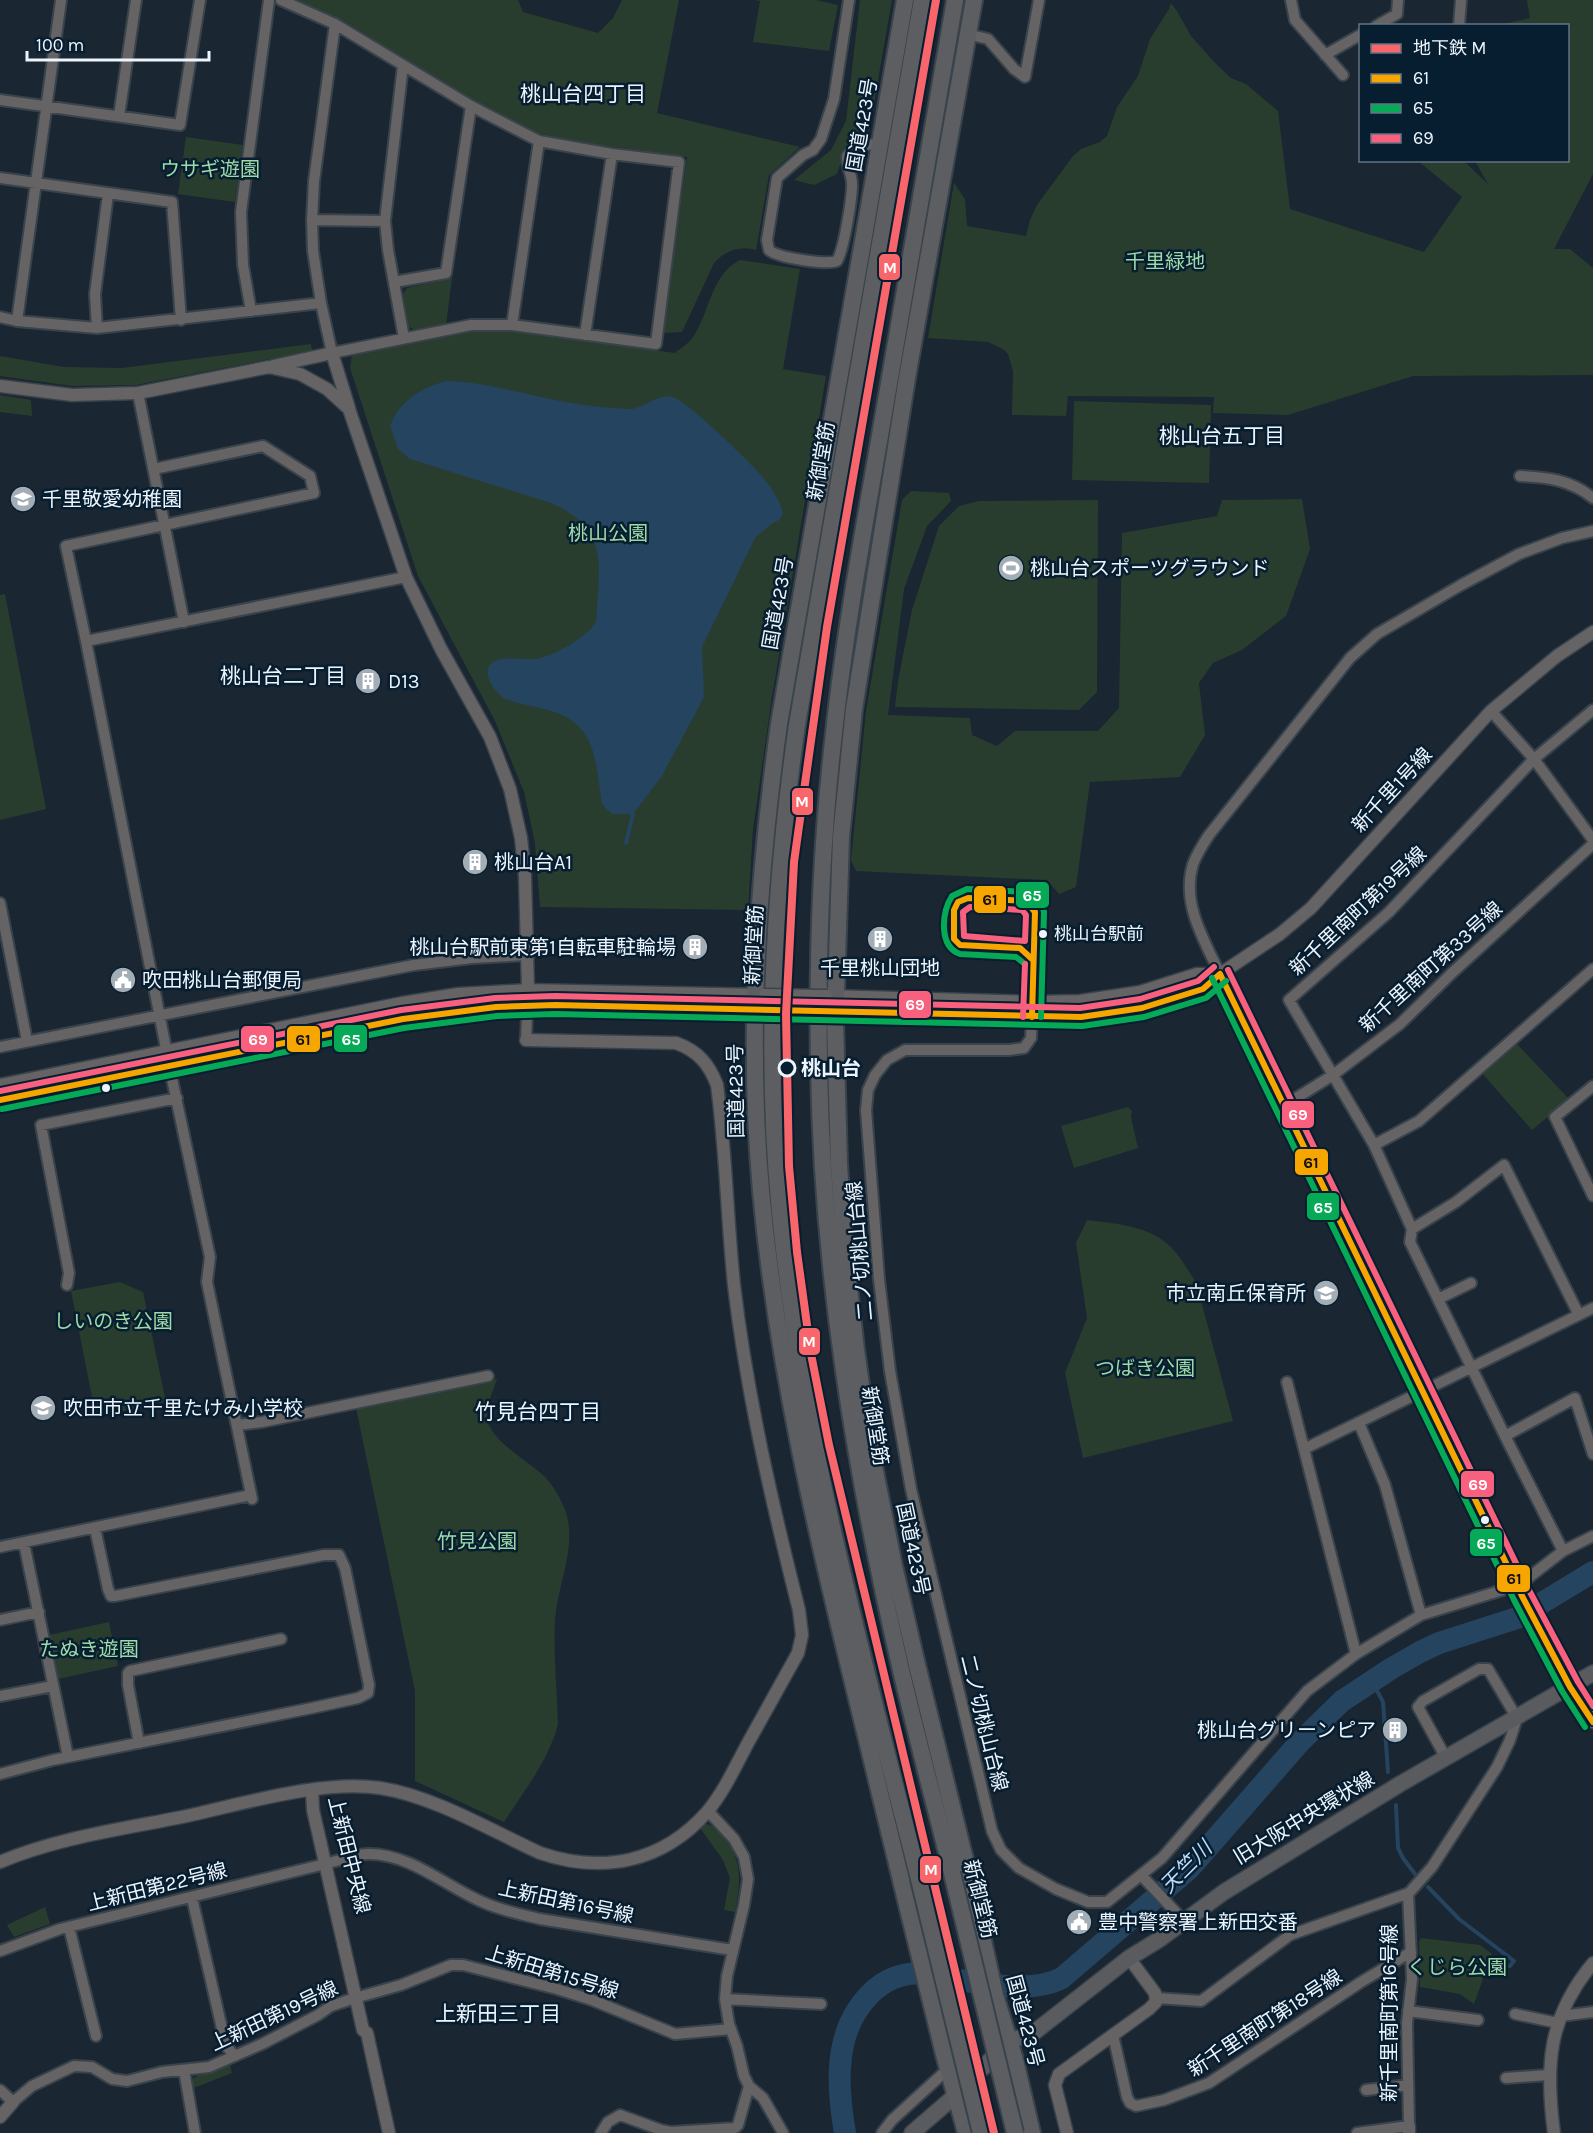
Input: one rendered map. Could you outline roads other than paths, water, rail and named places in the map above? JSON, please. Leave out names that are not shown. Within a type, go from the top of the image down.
[{"type":"highway","name":"国道423号","points":[[905,0],[781,714],[772,778],[761,883],[757,1120],[763,1210],[782,1357],[798,1450],[828,1583],[966,2133]]},
{"type":"highway","name":"新御堂筋","points":[[922,0],[790,777],[778,895],[772,1050],[780,1209],[798,1356],[814,1447],[868,1679],[981,2133]]},
{"type":"highway","name":"新御堂筋","points":[[955,0],[857,568],[834,732],[824,831],[819,964],[819,1067],[822,1155],[831,1263],[855,1443],[901,1669],[1015,2133]]},
{"type":"highway","name":"国道423号","points":[[974,0],[907,378],[850,741],[830,1004],[845,1251],[869,1441],[894,1566],[967,1868],[995,1995],[1032,2133]]},
{"type":"highway","points":[[841,369],[881,235]]},
{"type":"highway","points":[[907,378],[914,240]]},
{"type":"highway","points":[[894,1566],[901,1669]]},
{"type":"highway","points":[[828,1583],[868,1679]]},
{"type":"main road","name":"旧大阪中央環状線","points":[[912,2133],[956,2095],[1009,2041],[1032,2034],[1129,1958],[1224,1892],[1294,1848],[1593,1673]]},
{"type":"street","points":[[17,321],[61,0]]},
{"type":"street","points":[[119,116],[136,0]]},
{"type":"street","points":[[0,100],[180,125],[200,0]]},
{"type":"street","points":[[251,311],[243,265],[241,212],[269,0]]},
{"type":"street","points":[[0,386],[72,395],[138,393],[471,325],[512,325],[656,344],[679,162],[612,154],[539,141],[471,106],[335,24],[280,0]]},
{"type":"street","points":[[849,0],[834,99],[821,139],[813,150],[803,155],[777,178],[767,240],[769,250],[779,255],[827,263],[837,261],[841,254],[851,192],[852,181],[847,156],[859,145],[880,144]]},
{"type":"street","points":[[967,34],[988,39],[1014,69],[1025,77],[1039,0]]},
{"type":"street","points":[[1291,0],[1295,20],[1343,75]]},
{"type":"street","points":[[1380,24],[1397,14],[1398,0]]},
{"type":"street","points":[[1459,24],[1461,0]]},
{"type":"street","points":[[0,1862],[40,1848],[91,1836],[312,1790],[354,1786],[378,1787],[408,1793],[559,1860],[586,1864],[625,1861],[657,1850],[688,1830],[708,1811],[798,1653],[802,1635],[799,1610],[761,1451],[741,1335],[726,1207],[717,1085],[712,1071],[705,1061],[693,1051],[676,1044],[526,1040],[528,955],[522,847],[510,789],[490,737],[441,649],[406,577],[349,409],[332,353],[321,303],[312,220],[314,182],[335,24]]},
{"type":"street","points":[[1325,55],[1359,35]]},
{"type":"street","points":[[403,65],[384,221],[404,338]]},
{"type":"street","points":[[394,282],[446,273],[471,106]]},
{"type":"street","points":[[512,325],[539,141]]},
{"type":"street","points":[[585,335],[612,154]]},
{"type":"street","points":[[0,178],[172,202],[181,320]]},
{"type":"street","points":[[97,328],[95,294],[108,194]]},
{"type":"street","points":[[312,220],[384,221]]},
{"type":"street","points":[[0,317],[17,321],[97,328],[321,303]]},
{"type":"street","points":[[269,367],[300,374],[327,389],[349,409]]},
{"type":"street","points":[[138,393],[184,622]]},
{"type":"street","points":[[0,1547],[252,1497],[207,1282],[210,1257],[166,1050],[66,546],[314,493],[310,476],[263,446],[154,469]]},
{"type":"street","points":[[1520,476],[1559,480],[1593,498]]},
{"type":"street","points":[[1593,531],[1562,538],[1519,554],[1490,569],[1377,634],[1350,658],[1209,835],[1197,855],[1191,873],[1190,896],[1196,920],[1220,974],[1422,1392],[1520,1591],[1570,1687],[1593,1722]]},
{"type":"street","points":[[86,641],[406,577]]},
{"type":"street","name":"新千里1号線","points":[[830,1004],[1032,1017],[1081,1017],[1142,1008],[1203,989],[1220,974],[1280,934],[1311,908],[1491,711],[1557,656],[1593,632]]},
{"type":"street","name":"新千里南町第19号線","points":[[1563,1551],[1410,1242],[1412,1229],[1374,1146],[1289,1000],[1389,912],[1534,759],[1593,710]]},
{"type":"street","points":[[1491,711],[1534,759],[1593,842]]},
{"type":"street","name":"新千里南町第33号線","points":[[1285,1105],[1333,1075],[1400,1024],[1593,842]]},
{"type":"street","points":[[0,903],[27,1041]]},
{"type":"street","points":[[0,1047],[414,965],[472,958],[528,955]]},
{"type":"street","points":[[1374,1146],[1419,1121],[1593,969]]},
{"type":"street","name":"新千里1号線","points":[[830,1004],[1080,1001],[1140,992],[1197,974],[1220,974]]},
{"type":"street","points":[[0,1084],[402,1003],[458,994],[528,990],[760,1003]]},
{"type":"street","name":"二ノ切桃山台線","points":[[1032,1002],[1031,1038],[1024,1048],[905,1050],[886,1060],[875,1075],[868,1090],[866,1110],[879,1279],[890,1371],[911,1489],[989,1821],[1001,1850],[1018,1868],[1056,1889],[1088,1902],[1107,1902],[1162,1858],[1307,1691],[1356,1654],[1421,1615],[1520,1591],[1563,1551],[1593,1536]]},
{"type":"street","points":[[0,1100],[403,1019],[460,1010],[527,1005],[830,1004]]},
{"type":"street","points":[[1593,1086],[1555,1117],[1593,1196]]},
{"type":"street","points":[[67,1285],[69,1274],[41,1125],[177,1098]]},
{"type":"street","points":[[1412,1229],[1456,1202],[1504,1165],[1579,1315]]},
{"type":"street","points":[[1438,1299],[1471,1284]]},
{"type":"street","points":[[1304,1449],[1593,1308]]},
{"type":"street","points":[[237,1425],[488,1377]]},
{"type":"street","points":[[1287,1382],[1356,1654]]},
{"type":"street","points":[[1505,1436],[1575,1398],[1593,1454]]},
{"type":"street","points":[[1359,1422],[1385,1485],[1421,1615]]},
{"type":"street","points":[[0,1774],[68,1757],[363,1696],[368,1693],[366,1668],[345,1568],[339,1555],[324,1555],[111,1596],[95,1528]]},
{"type":"street","points":[[24,1543],[68,1757]]},
{"type":"street","points":[[0,1620],[39,1612]]},
{"type":"street","points":[[139,1743],[128,1685],[130,1671],[281,1639]]},
{"type":"street","points":[[1156,1998],[1201,2001],[1287,1937],[1408,1893],[1432,1867],[1497,1767],[1510,1740],[1517,1718],[1488,1669],[1479,1669],[1423,1701],[1418,1707],[1446,1758]]},
{"type":"street","points":[[0,1696],[53,1686]]},
{"type":"street","name":"上新田中央線","points":[[312,1790],[320,1809],[329,1863],[358,1997],[369,2029],[367,2033],[389,2133]]},
{"type":"street","points":[[708,1811],[734,1839],[747,1868],[746,1895],[727,1976],[725,1999],[731,2029],[748,2086],[763,2098],[783,2133]]},
{"type":"street","name":"上新田第16号線","points":[[329,1863],[364,1854],[389,1857],[410,1864],[482,1902],[517,1913],[540,1919],[732,1950]]},
{"type":"street","name":"上新田第22号線","points":[[0,1951],[69,1927],[329,1863]]},
{"type":"street","points":[[1141,1875],[1184,1921]]},
{"type":"street","name":"新千里南町第16号線","points":[[1408,1893],[1412,1952],[1412,1983],[1407,2023],[1409,2129]]},
{"type":"street","points":[[192,1898],[226,2046],[235,2056]]},
{"type":"street","points":[[69,1927],[96,2037]]},
{"type":"street","name":"新千里南町第18号線","points":[[1113,2035],[1130,2103],[1140,2105],[1173,2098],[1209,2084],[1361,1982],[1412,1952]]},
{"type":"street","points":[[1067,2133],[1055,2085],[1058,2076],[1153,2007],[1156,1998],[1153,1989],[1129,1958]]},
{"type":"street","points":[[1554,2133],[1548,2075],[1552,2049],[1560,2020],[1573,1991],[1593,1963]]},
{"type":"street","name":"上新田第15号線","points":[[358,1997],[401,1985],[451,1965],[463,1965],[592,2000],[675,2034],[731,2029]]},
{"type":"street","name":"上新田第19号線","points":[[13,2102],[32,2086],[68,2068],[86,2066],[117,2081],[127,2081],[162,2072],[209,2067],[318,2015],[331,2006],[358,1997]]},
{"type":"street","points":[[725,1999],[821,2004]]},
{"type":"street","points":[[1408,2011],[1478,2020]]},
{"type":"street","points":[[1515,2014],[1560,2020],[1593,2012]]},
{"type":"street","points":[[882,2133],[892,2120],[948,2068]]},
{"type":"street","points":[[184,2070],[195,2133]]},
{"type":"street","points":[[1506,2078],[1548,2075]]},
{"type":"street","points":[[1366,2090],[1408,2085]]},
{"type":"street","points":[[601,2133],[608,2122],[620,2115],[671,2132],[735,2128],[738,2125],[748,2086]]},
{"type":"street","points":[[0,2090],[13,2102],[0,2117]]},
{"type":"street","points":[[1357,2133],[1409,2129]]},
{"type":"water","points":[[446,381],[482,385],[600,407],[634,409],[662,397],[675,398],[705,421],[760,474],[780,503],[783,514],[779,520],[755,538],[702,647],[704,697],[662,776],[633,814],[612,814],[603,804],[592,750],[581,729],[556,712],[506,699],[490,682],[488,671],[493,662],[507,658],[534,659],[550,655],[577,640],[596,622],[599,584],[597,552],[584,525],[551,503],[410,459],[398,449],[390,426],[399,409],[420,391]]},
{"type":"waterway","points":[[626,843],[633,814]]},
{"type":"waterway","name":"天竺川","points":[[845,2133],[840,2085],[841,2053],[850,2023],[858,2009],[880,1986],[893,1978],[913,1974],[1003,1986],[1035,1986],[1062,1978],[1189,1869],[1299,1743],[1342,1701],[1420,1652],[1439,1643],[1517,1618],[1593,1572]]},
{"type":"waterway","points":[[1372,1681],[1383,1702],[1388,1772]]},
{"type":"waterway","points":[[1396,1805],[1398,1848],[1415,1874]]},
{"type":"waterway","points":[[1428,1887],[1459,1919],[1514,1961],[1510,1966]]},
{"type":"metro line","name":"M","points":[[936,0],[827,627],[794,862],[786,1014],[789,1166],[797,1252],[811,1354],[829,1445],[994,2133]]},
{"type":"place","name":"千里敬愛幼稚園","points":[[23,499]]},
{"type":"place","name":"桃山台スポーツグラウンド","points":[[1011,568]]},
{"type":"place","name":"D13","points":[[368,681]]},
{"type":"place","name":"桃山台A1","points":[[475,862]]},
{"type":"place","name":"桃山台駅前","points":[[1043,934]]},
{"type":"place","name":"千里桃山団地","points":[[880,939]]},
{"type":"place","name":"桃山台駅前東第1自転車駐輪場","points":[[695,947]]},
{"type":"place","name":"吹田桃山台郵便局","points":[[123,980]]},
{"type":"place","name":"桃山台","points":[[787,1068]]},
{"type":"place","name":"市立南丘保育所","points":[[1326,1293]]},
{"type":"place","name":"吹田市立千里たけみ小学校","points":[[43,1408]]},
{"type":"place","name":"桃山台グリーンピア","points":[[1395,1730]]},
{"type":"place","name":"豊中警察署上新田交番","points":[[1079,1922]]},
{"type":"district","name":"桃山台四丁目","points":[[583,94]]},
{"type":"district","name":"桃山台五丁目","points":[[1222,436]]},
{"type":"district","name":"桃山台二丁目","points":[[283,676]]},
{"type":"district","name":"竹見台四丁目","points":[[538,1412]]},
{"type":"district","name":"上新田三丁目","points":[[498,2014]]},
{"type":"park label","name":"ウサギ遊園","points":[[210,169]]},
{"type":"park label","name":"千里緑地","points":[[1165,261]]},
{"type":"park label","name":"桃山公園","points":[[608,533]]},
{"type":"park label","name":"しいのき公園","points":[[113,1321]]},
{"type":"park label","name":"つばき公園","points":[[1145,1368]]},
{"type":"park label","name":"竹見公園","points":[[477,1541]]},
{"type":"park label","name":"たぬき遊園","points":[[89,1649]]},
{"type":"park label","name":"くじら公園","points":[[1457,1967]]}]
